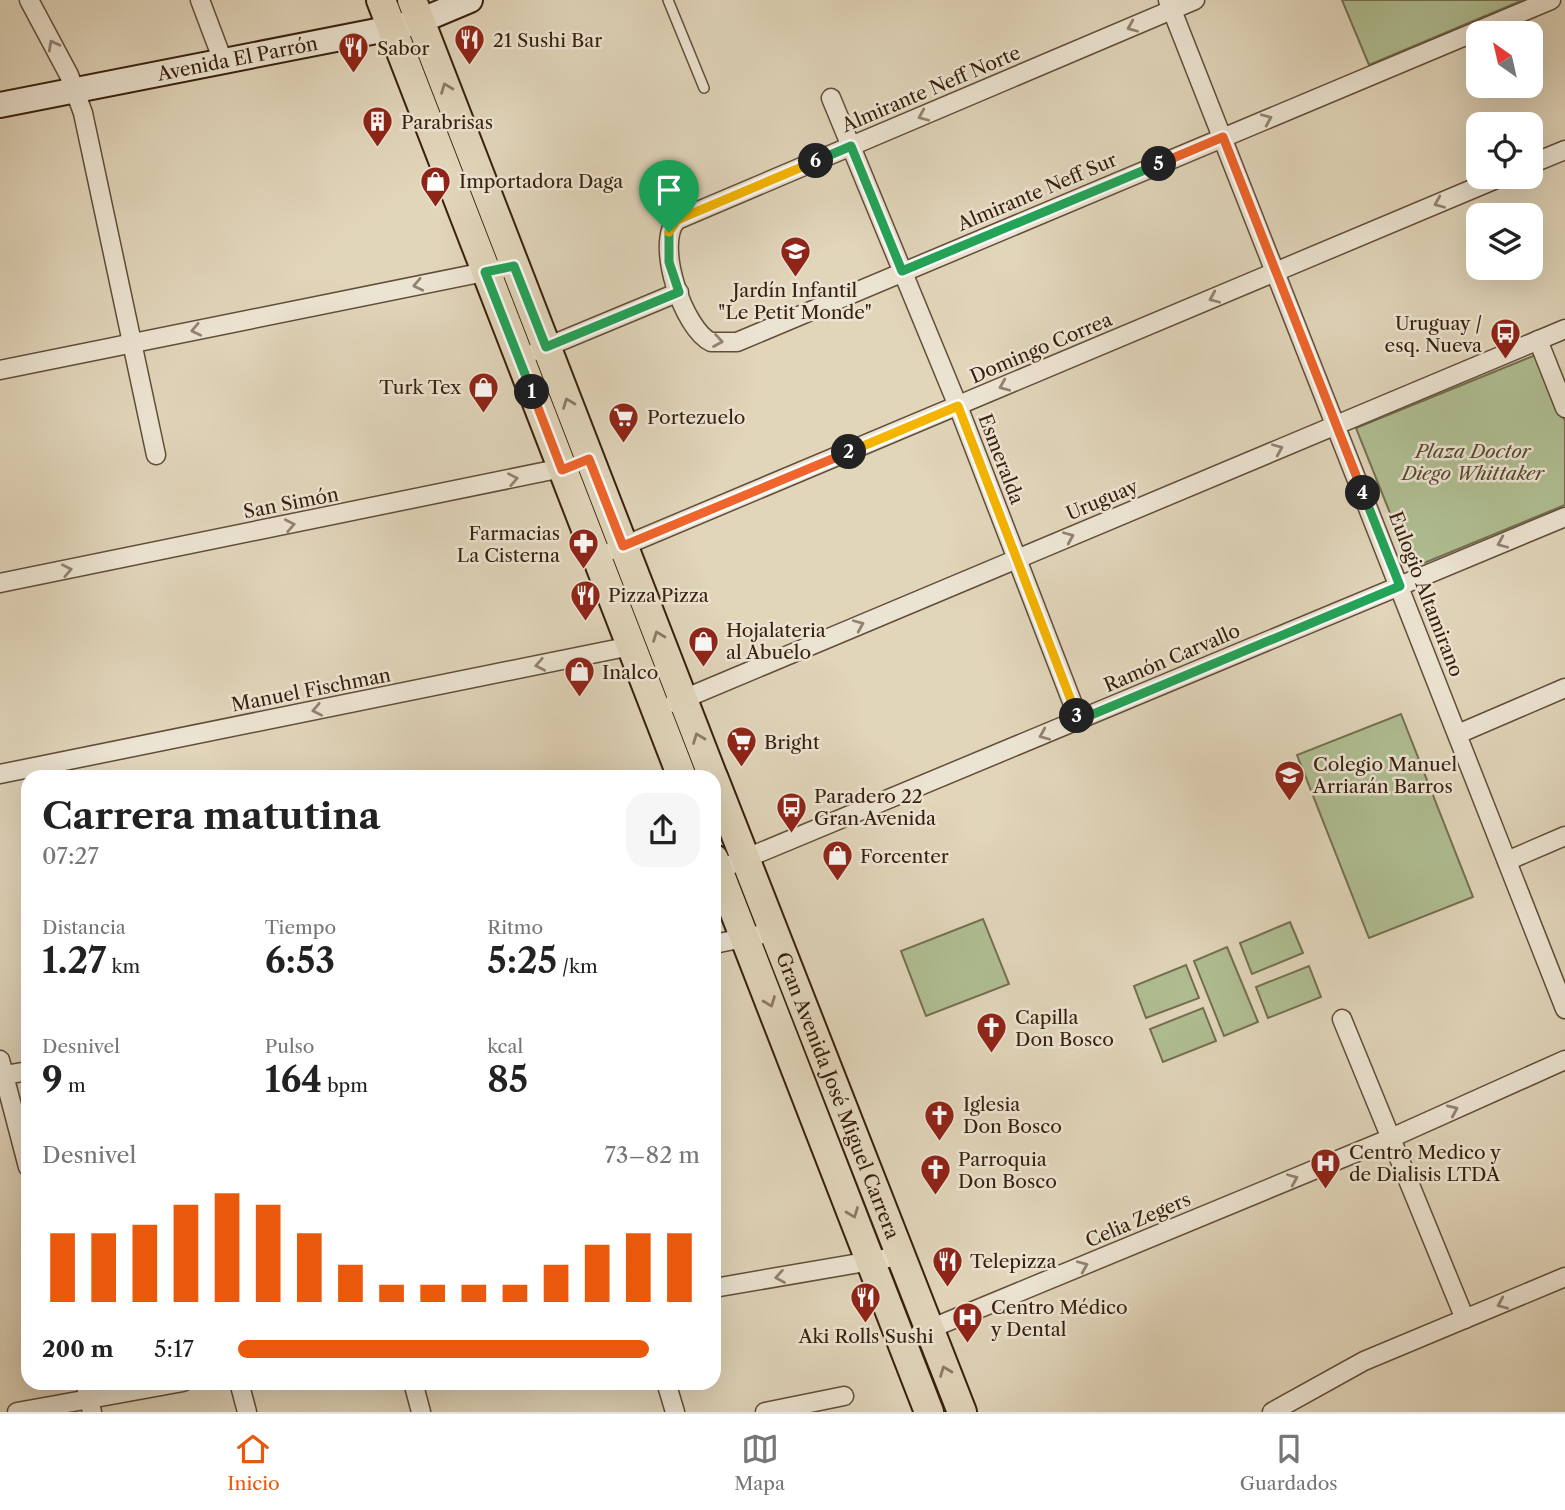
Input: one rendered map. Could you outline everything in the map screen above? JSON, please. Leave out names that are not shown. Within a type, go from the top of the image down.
[{"type":"main road","points":[[382,0],[679,770]]},
{"type":"main road","name":"Avenida El Parrón","points":[[0,105],[392,28],[416,10],[470,0]]},
{"type":"main road","name":"Gran Avenida José Miguel Carrera","points":[[416,10],[711,770]]},
{"type":"main road","name":"Gran Avenida José Miguel Carrera","points":[[721,797],[962,1412]]},
{"type":"main road","name":"Gran Avenida José Miguel Carrera","points":[[721,877],[929,1412]]},
{"type":"street","points":[[29,0],[75,90],[83,113],[156,455]]},
{"type":"street","points":[[200,0],[223,61]]},
{"type":"street","name":"Almirante Neff Norte","points":[[679,292],[666,247],[669,232],[677,220],[1170,5],[1195,0]]},
{"type":"street","name":"Almirante Neff Sur","points":[[679,292],[699,334],[711,342],[728,344],[1552,0]]},
{"type":"street","name":"Eulogio Altamirano","points":[[1170,5],[1277,271],[1565,1009]]},
{"type":"street","name":"Esmeralda","points":[[831,99],[958,406],[1079,720]]},
{"type":"street","points":[[1543,159],[1565,150]]},
{"type":"street","name":"Domingo Correa","points":[[597,558],[1473,189]]},
{"type":"street","points":[[0,370],[514,266]]},
{"type":"street","points":[[519,358],[679,292]]},
{"type":"street","name":"Uruguay","points":[[656,711],[1565,329]]},
{"type":"street","points":[[1538,340],[1565,408]]},
{"type":"street","name":"San Simón","points":[[0,583],[562,470],[589,459]]},
{"type":"street","name":"Ramón Carvallo","points":[[721,863],[745,860],[1565,517]]},
{"type":"street","name":"Manuel Fischman","points":[[0,774],[631,646]]},
{"type":"street","points":[[1458,734],[1565,688]]},
{"type":"street","points":[[1507,861],[1565,836]]},
{"type":"street","points":[[721,943],[773,932]]},
{"type":"street","points":[[1342,1019],[1465,1319]]},
{"type":"street","name":"Celia Zegers","points":[[902,1340],[1391,1138],[1565,1060]]},
{"type":"street","points":[[21,1071],[1,1071],[21,1142]]},
{"type":"street","points":[[721,1287],[900,1256]]},
{"type":"street","points":[[1272,1412],[1364,1361],[1565,1277]]},
{"type":"street","points":[[17,1412],[136,1390]]},
{"type":"street","points":[[241,1390],[247,1412]]},
{"type":"street","points":[[415,1390],[421,1412]]},
{"type":"street","points":[[668,1390],[675,1412]]},
{"type":"street","points":[[765,1412],[844,1396]]},
{"type":"lane","points":[[668,0],[704,89]]},
{"type":"green space","points":[[1342,0],[1523,0],[1473,21],[1466,21],[1466,24],[1369,65]]},
{"type":"green space","name":"Plaza Doctor Diego Whittaker","points":[[1538,354],[1565,421],[1565,505],[1412,568],[1356,428]]},
{"type":"green space","points":[[1401,714],[1473,897],[1369,938],[1297,755]]},
{"type":"green space","points":[[983,919],[1009,984],[926,1016],[901,951]]},
{"type":"green space","points":[[1290,922],[1303,953],[1252,974],[1240,943]]},
{"type":"green space","points":[[1227,947],[1258,1022],[1224,1036],[1194,961]]},
{"type":"green space","points":[[1186,965],[1199,998],[1146,1018],[1134,986]]},
{"type":"green space","points":[[1309,966],[1321,997],[1268,1018],[1256,987]]},
{"type":"green space","points":[[1203,1008],[1216,1041],[1163,1062],[1150,1029]]},
{"type":"place","name":"21 Sushi Bar","points":[[470,67]]},
{"type":"place","name":"Sabor","points":[[354,75]]},
{"type":"place","name":"Parabrisas","points":[[378,149]]},
{"type":"place","name":"Importadora Daga","points":[[436,208]]},
{"type":"place","name":"Jardín Infantil \"Le Petit Monde\"","points":[[795,278]]},
{"type":"place","name":"Uruguay / esq. Nueva","points":[[1505,361]]},
{"type":"place","name":"Turk Tex","points":[[484,414]]},
{"type":"place","name":"Portezuelo","points":[[624,444]]},
{"type":"place","name":"Farmacias La Cisterna","points":[[583,571]]},
{"type":"place","name":"Pizza Pizza","points":[[585,622]]},
{"type":"place","name":"Hojalateria al Abuelo","points":[[703,668]]},
{"type":"place","name":"Inalco","points":[[579,699]]},
{"type":"place","name":"Bright","points":[[741,769]]},
{"type":"place","name":"Colegio Manuel Arriarán Barros","points":[[1290,802]]},
{"type":"place","name":"Paradero 22 Gran Avenida","points":[[791,834]]},
{"type":"place","name":"Forcenter","points":[[837,883]]},
{"type":"place","name":"Capilla Don Bosco","points":[[992,1055]]},
{"type":"place","name":"Iglesia Don Bosco","points":[[940,1142]]},
{"type":"place","name":"Centro Medico y de Dialisis LTDA","points":[[1326,1190]]},
{"type":"place","name":"Parroquia Don Bosco","points":[[935,1197]]},
{"type":"place","name":"Telepizza","points":[[947,1288]]},
{"type":"place","name":"Aki Rolls Sushi","points":[[866,1324]]},
{"type":"place","name":"Centro Médico y Dental","points":[[968,1345]]},
{"type":"route","points":[[1223,137],[1400,586],[1079,720],[958,406],[623,546],[589,459],[562,470],[485,272],[514,266],[546,347],[679,292],[666,247],[669,232],[677,220],[851,146],[902,271],[1223,137]]}]
